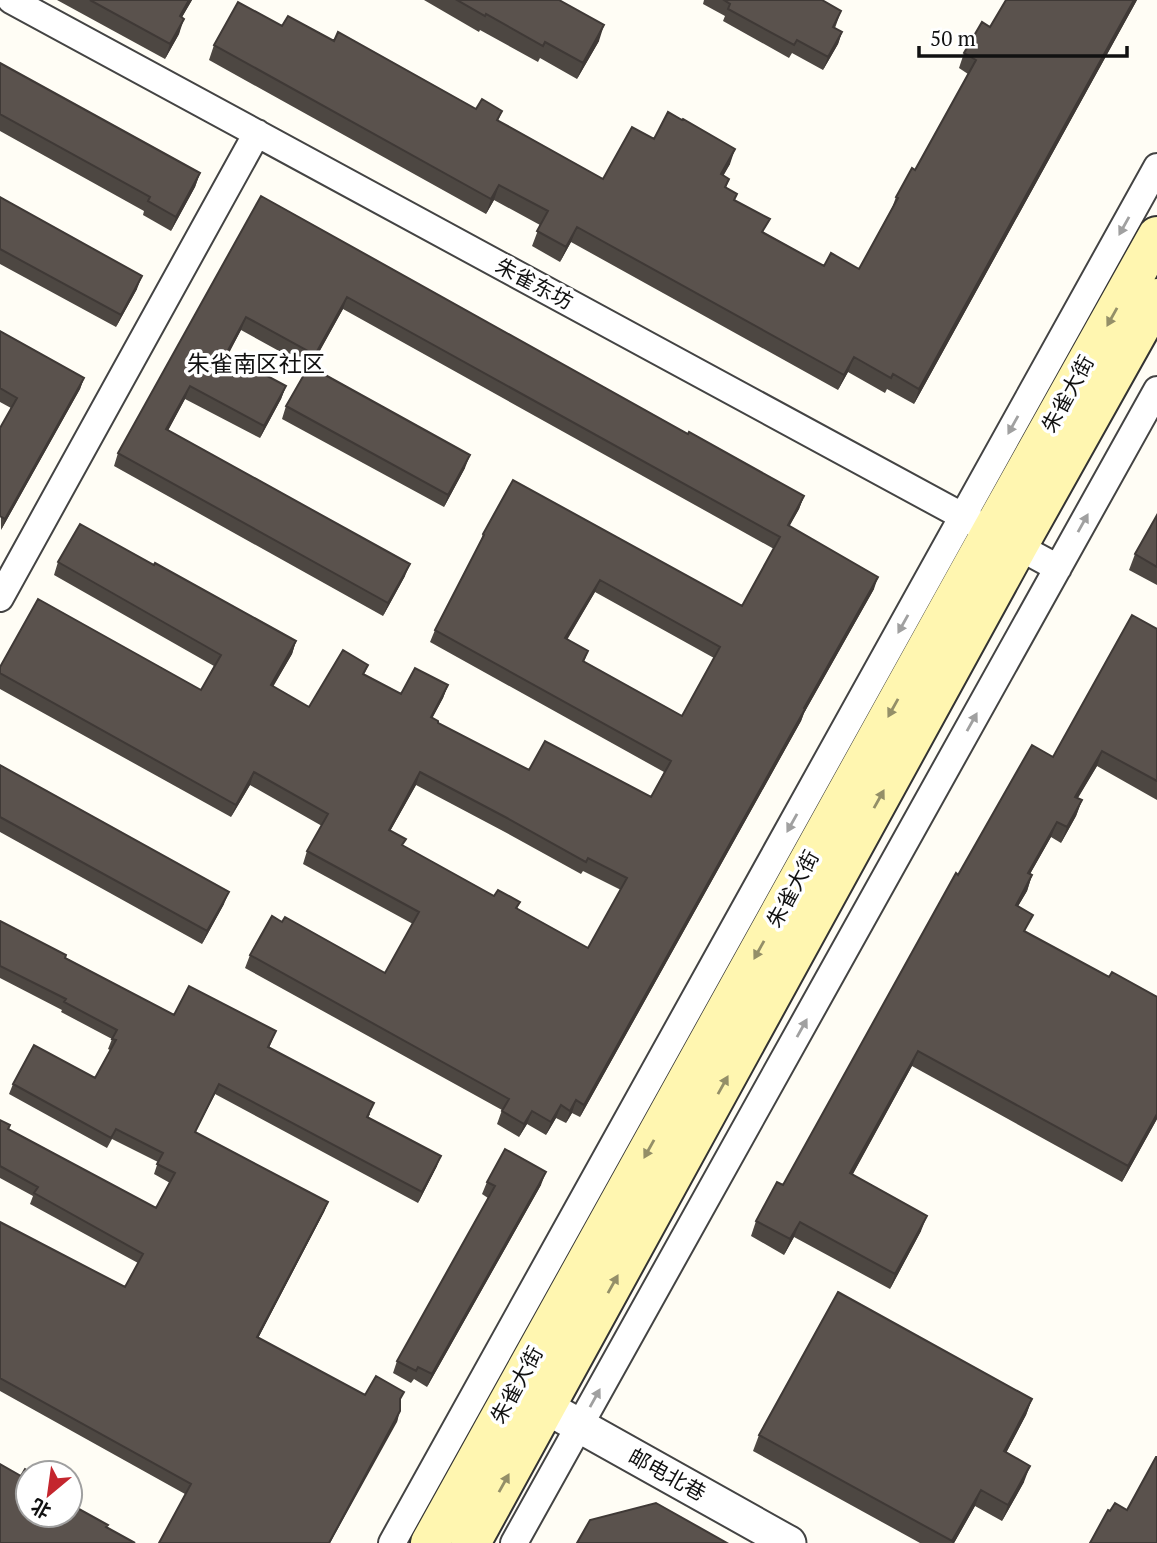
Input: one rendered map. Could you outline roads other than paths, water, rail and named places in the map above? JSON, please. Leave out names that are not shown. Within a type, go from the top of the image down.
[{"type":"main road","name":"朱雀大街","points":[[430,1543],[990,531],[1157,236]]},
{"type":"main road","name":"朱雀大街","points":[[471,1543],[546,1407],[990,531],[1157,298]]},
{"type":"street","name":"朱雀东坊","points":[[11,0],[1058,568]]},
{"type":"street","points":[[0,598],[257,133]]},
{"type":"street","points":[[392,1543],[990,531],[1157,167]]},
{"type":"street","points":[[514,1543],[1157,390]]},
{"type":"street","name":"邮电北巷","points":[[546,1407],[789,1543]]},
{"type":"district","name":"朱雀南区社区","points":[[256,364]]}]
